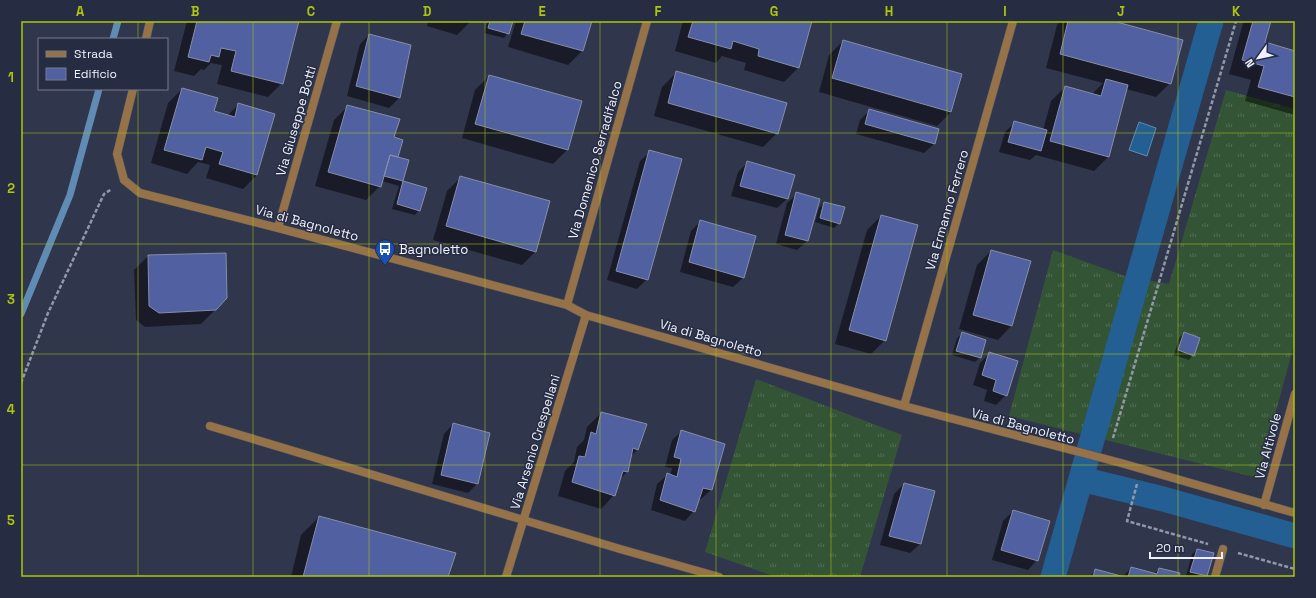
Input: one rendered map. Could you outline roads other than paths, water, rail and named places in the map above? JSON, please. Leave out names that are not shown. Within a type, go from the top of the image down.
[{"type":"street","points":[[146,38],[150,21]]},
{"type":"street","name":"Via Giuseppe Botti","points":[[278,228],[337,21]]},
{"type":"street","name":"Via Domenico Serradifalco","points":[[567,305],[647,21]]},
{"type":"street","name":"Via Ermanno Ferrero","points":[[904,406],[1013,21]]},
{"type":"street","name":"Via di Bagnoletto","points":[[133,90],[117,154],[124,180],[140,192],[567,305],[586,315],[904,406],[1077,453],[1121,463],[1295,513]]},
{"type":"street","name":"Via Arsenio Crespellani","points":[[506,577],[586,315]]},
{"type":"street","name":"Via Altivole","points":[[1264,505],[1295,394]]},
{"type":"street","points":[[210,426],[620,549],[719,577]]},
{"type":"street","points":[[1215,577],[1224,549]]},
{"type":"water","points":[[1139,122],[1156,128],[1147,156],[1129,150]]},
{"type":"waterway","points":[[113,38],[118,21]]},
{"type":"waterway","points":[[1053,577],[1211,21]]},
{"type":"waterway","points":[[21,314],[70,195],[99,90]]},
{"type":"waterway","points":[[1081,479],[1163,499],[1295,536]]},
{"type":"place","name":"Bagnoletto","points":[[385,266]]}]
